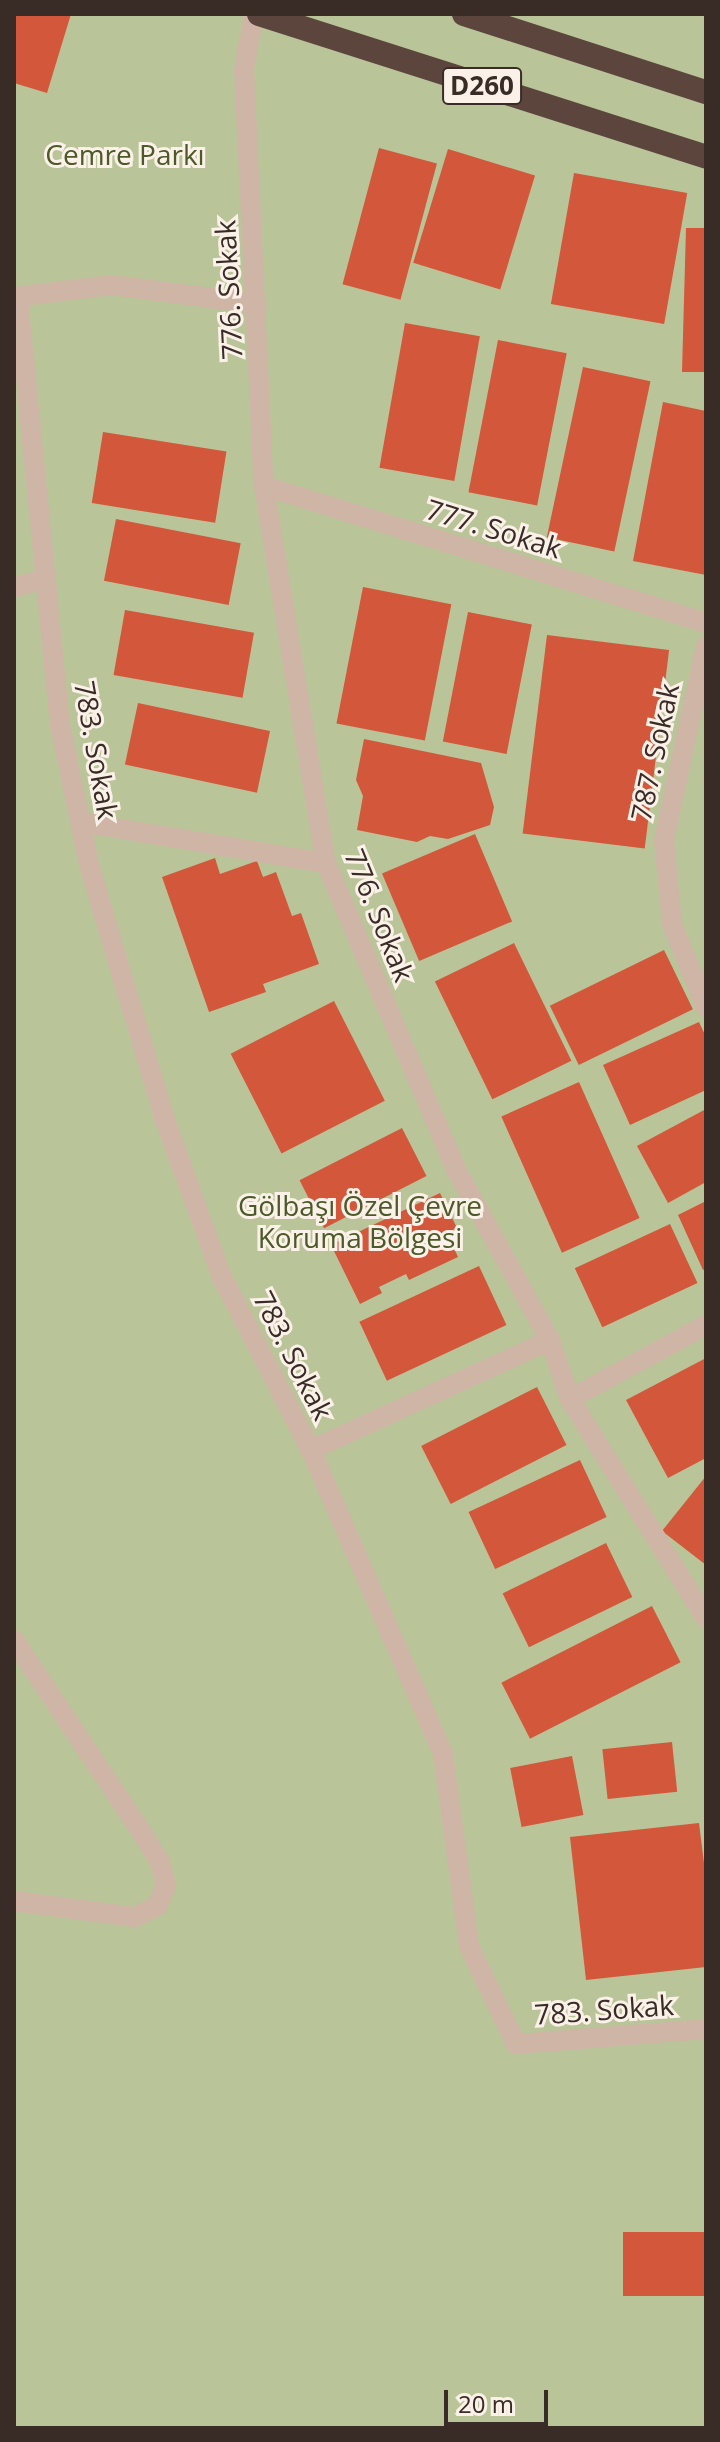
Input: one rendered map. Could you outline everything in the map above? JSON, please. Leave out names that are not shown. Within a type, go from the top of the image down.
[{"type":"highway","name":"D260","points":[[256,14],[706,157]]},
{"type":"highway","name":"D260","points":[[464,14],[706,92]]},
{"type":"street","name":"776. Sokak","points":[[256,14],[244,69],[264,486],[326,863],[457,1171],[550,1340],[570,1399],[706,1618]]},
{"type":"street","points":[[16,297],[112,285],[257,304]]},
{"type":"street","name":"783. Sokak","points":[[16,297],[60,725],[90,868],[164,1117],[217,1262],[311,1450],[443,1753],[469,1946],[516,2044],[706,2029]]},
{"type":"street","name":"777. Sokak","points":[[264,486],[706,623]]},
{"type":"street","points":[[14,587],[46,579]]},
{"type":"street","name":"787. Sokak","points":[[706,646],[664,840],[672,924],[706,1007]]},
{"type":"street","points":[[80,822],[326,863]]},
{"type":"street","points":[[570,1399],[706,1325]]},
{"type":"street","points":[[311,1450],[550,1340]]},
{"type":"street","points":[[14,1640],[152,1850],[165,1873],[166,1885],[157,1906],[134,1917],[14,1901]]},
{"type":"green space","name":"Gölbaşı Özel Çevre Koruma Bölgesi","points":[[14,14],[706,14],[706,2428],[14,2428]]},
{"type":"building","points":[[14,14],[71,14],[47,93],[14,83]]},
{"type":"building","points":[[379,148],[437,164],[400,300],[343,284]]},
{"type":"building","points":[[448,149],[535,176],[500,289],[413,263]]},
{"type":"building","points":[[574,173],[687,193],[664,324],[551,304]]},
{"type":"building","points":[[686,228],[706,228],[706,372],[682,372]]},
{"type":"building","points":[[405,323],[480,336],[454,481],[379,468]]},
{"type":"building","points":[[498,340],[567,353],[537,506],[468,492]]},
{"type":"building","points":[[583,367],[650,381],[614,552],[547,537]]},
{"type":"building","points":[[663,402],[706,411],[706,575],[633,561]]},
{"type":"building","points":[[103,432],[226,452],[215,523],[92,503]]},
{"type":"building","points":[[116,519],[241,543],[229,605],[104,581]]},
{"type":"building","points":[[363,587],[451,604],[425,741],[336,723]]},
{"type":"building","points":[[125,610],[254,633],[243,698],[114,675]]},
{"type":"building","points":[[468,612],[532,624],[507,754],[443,742]]},
{"type":"building","points":[[547,635],[669,650],[645,848],[523,834]]},
{"type":"building","points":[[138,703],[270,731],[257,793],[125,765]]},
{"type":"building","points":[[364,739],[481,763],[494,807],[490,825],[448,839],[430,836],[417,842],[357,830],[363,796],[356,780]]},
{"type":"building","points":[[475,834],[512,921],[419,961],[382,873]]},
{"type":"building","points":[[215,858],[220,874],[257,861],[263,877],[276,872],[292,916],[301,913],[319,964],[263,984],[266,992],[209,1012],[162,877]]},
{"type":"building","points":[[514,943],[571,1061],[492,1099],[435,982]]},
{"type":"building","points":[[664,950],[693,1009],[579,1065],[550,1006]]},
{"type":"building","points":[[334,1001],[385,1101],[281,1153],[231,1054]]},
{"type":"building","points":[[699,1022],[706,1037],[706,1090],[630,1125],[603,1065]]},
{"type":"building","points":[[579,1082],[640,1218],[562,1253],[501,1117]]},
{"type":"building","points":[[706,1109],[706,1182],[668,1203],[637,1146]]},
{"type":"building","points":[[402,1128],[427,1176],[324,1228],[300,1180]]},
{"type":"building","points":[[440,1193],[457,1228],[447,1233],[458,1257],[409,1280],[406,1274],[379,1287],[382,1293],[360,1304],[331,1245]]},
{"type":"building","points":[[706,1201],[706,1269],[703,1270],[678,1215]]},
{"type":"building","points":[[670,1224],[697,1283],[602,1327],[575,1268]]},
{"type":"building","points":[[479,1266],[506,1325],[387,1381],[359,1322]]},
{"type":"building","points":[[706,1358],[706,1458],[668,1478],[626,1400]]},
{"type":"building","points":[[537,1387],[567,1445],[451,1504],[421,1446]]},
{"type":"building","points":[[580,1460],[607,1517],[495,1569],[469,1512]]},
{"type":"building","points":[[706,1476],[706,1565],[662,1531]]},
{"type":"building","points":[[606,1543],[632,1597],[529,1647],[503,1593]]},
{"type":"building","points":[[652,1606],[681,1662],[530,1739],[501,1683]]},
{"type":"building","points":[[672,1742],[677,1792],[608,1799],[602,1749]]},
{"type":"building","points":[[572,1756],[583,1815],[522,1827],[510,1768]]},
{"type":"building","points":[[699,1823],[706,1879],[706,1967],[586,1980],[570,1837]]},
{"type":"building","points":[[623,2232],[706,2232],[706,2296],[623,2296]]},
{"type":"park label","name":"Cemre Parkı","points":[[125,154]]}]
